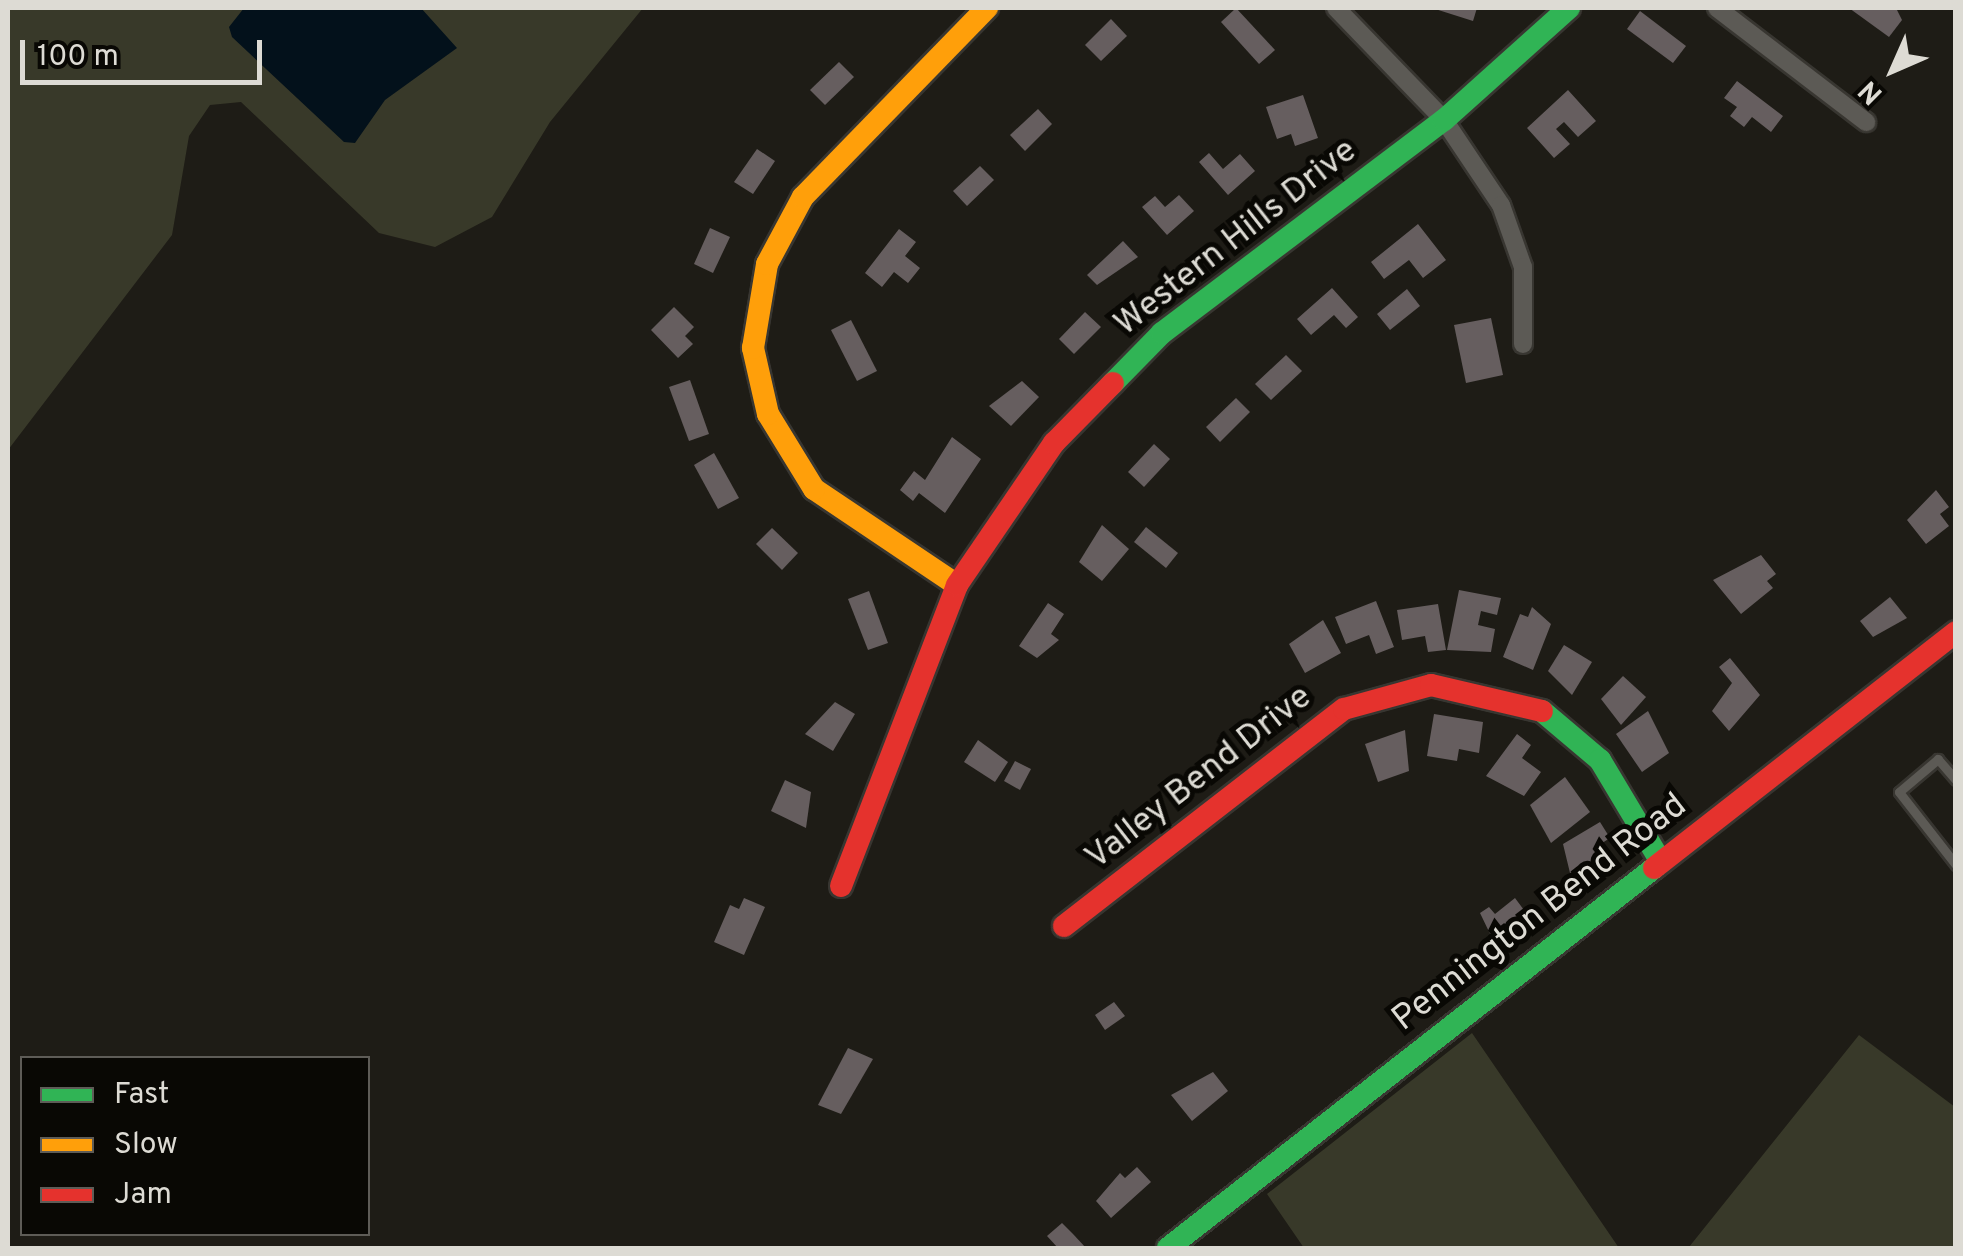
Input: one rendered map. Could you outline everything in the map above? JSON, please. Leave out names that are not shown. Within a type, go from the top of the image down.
[{"type":"street","points":[[957,585],[814,489],[768,414],[753,348],[766,264],[803,197],[987,8]]},
{"type":"street","points":[[1336,8],[1444,120],[1501,204],[1520,248],[1523,344]]},
{"type":"street","name":"Western Hills Drive","points":[[841,886],[957,585],[1054,443],[1162,333],[1444,120],[1569,8]]},
{"type":"street","points":[[1718,8],[1866,122]]},
{"type":"street","name":"Pennington Bend Road","points":[[1168,1248],[1956,632]]},
{"type":"street","name":"Valley Bend Drive","points":[[1064,926],[1344,708],[1431,685],[1502,696],[1552,715],[1600,760],[1662,862]]},
{"type":"lane","points":[[1956,780],[1938,759],[1899,792],[1956,865]]},
{"type":"green space","points":[[8,8],[643,8],[550,122],[492,217],[435,247],[379,233],[241,102],[210,105],[189,136],[172,235],[8,450]]},
{"type":"green space","points":[[1472,1033],[1619,1248],[1304,1248],[1267,1194]]},
{"type":"green space","points":[[1859,1035],[1955,1107],[1955,1248],[1619,1248],[1689,1247]]},
{"type":"water","points":[[244,8],[421,8],[457,48],[385,100],[355,143],[344,142],[232,37],[229,27]]},
{"type":"building","points":[[1236,8],[1275,50],[1259,64],[1221,22]]},
{"type":"building","points":[[1432,8],[1477,8],[1473,21]]},
{"type":"building","points":[[1849,8],[1896,8],[1902,20],[1889,37]]},
{"type":"building","points":[[1640,11],[1686,46],[1673,63],[1627,29]]},
{"type":"building","points":[[1111,19],[1127,36],[1101,61],[1085,45]]},
{"type":"building","points":[[839,62],[854,77],[825,105],[810,90]]},
{"type":"building","points":[[1737,81],[1783,116],[1771,132],[1752,117],[1744,127],[1730,116],[1737,107],[1724,98]]},
{"type":"building","points":[[1568,90],[1596,121],[1578,137],[1564,122],[1556,129],[1570,144],[1554,158],[1527,128]]},
{"type":"building","points":[[1303,95],[1318,138],[1295,146],[1291,134],[1277,139],[1266,107]]},
{"type":"building","points":[[1038,109],[1052,124],[1025,151],[1010,135]]},
{"type":"building","points":[[757,149],[775,161],[753,194],[734,182]]},
{"type":"building","points":[[1209,153],[1223,169],[1240,154],[1255,171],[1228,195],[1199,162]]},
{"type":"building","points":[[980,166],[994,180],[967,206],[953,191]]},
{"type":"building","points":[[1179,195],[1194,211],[1167,235],[1142,207],[1155,196],[1165,207]]},
{"type":"building","points":[[1418,224],[1446,260],[1423,278],[1409,260],[1384,279],[1371,262]]},
{"type":"building","points":[[710,228],[730,237],[713,273],[694,264]]},
{"type":"building","points":[[899,229],[916,242],[905,256],[920,268],[908,283],[894,272],[882,287],[865,273]]},
{"type":"building","points":[[1123,241],[1138,257],[1097,285],[1087,275]]},
{"type":"building","points":[[1332,288],[1358,317],[1346,328],[1334,315],[1311,335],[1297,319]]},
{"type":"building","points":[[1407,289],[1420,306],[1390,330],[1377,314]]},
{"type":"building","points":[[674,307],[694,327],[685,336],[693,344],[678,358],[651,330]]},
{"type":"building","points":[[1085,312],[1101,327],[1074,354],[1059,339]]},
{"type":"building","points":[[1491,318],[1503,375],[1466,383],[1454,325]]},
{"type":"building","points":[[851,320],[877,371],[857,381],[831,330]]},
{"type":"building","points":[[1286,355],[1302,371],[1271,400],[1255,384]]},
{"type":"building","points":[[690,380],[709,434],[689,441],[669,387]]},
{"type":"building","points":[[1022,381],[1039,397],[1011,426],[989,406]]},
{"type":"building","points":[[1236,398],[1250,412],[1220,442],[1206,427]]},
{"type":"building","points":[[952,437],[981,459],[945,513],[919,493],[913,501],[900,490],[914,471],[925,480]]},
{"type":"building","points":[[1154,444],[1170,459],[1144,487],[1128,472]]},
{"type":"building","points":[[714,453],[739,498],[718,509],[694,465]]},
{"type":"building","points":[[1936,490],[1949,507],[1940,514],[1949,526],[1926,544],[1907,520]]},
{"type":"building","points":[[1102,525],[1129,549],[1102,581],[1079,562]]},
{"type":"building","points":[[1146,527],[1178,553],[1166,568],[1134,542]]},
{"type":"building","points":[[772,528],[798,553],[782,570],[756,544]]},
{"type":"building","points":[[1761,555],[1776,574],[1767,581],[1773,588],[1741,614],[1713,580]]},
{"type":"building","points":[[1459,590],[1501,598],[1497,615],[1481,611],[1478,625],[1495,629],[1491,652],[1447,650]]},
{"type":"building","points":[[869,591],[888,643],[868,650],[848,599]]},
{"type":"building","points":[[1890,597],[1907,618],[1873,637],[1860,621]]},
{"type":"building","points":[[1376,601],[1394,647],[1376,654],[1369,635],[1346,644],[1335,617]]},
{"type":"building","points":[[1048,603],[1064,614],[1051,634],[1059,640],[1037,658],[1019,646]]},
{"type":"building","points":[[1438,604],[1446,650],[1428,652],[1425,636],[1402,640],[1397,610]]},
{"type":"building","points":[[1532,607],[1551,624],[1533,670],[1503,657],[1520,614],[1528,617]]},
{"type":"building","points":[[1323,620],[1341,653],[1305,673],[1289,644]]},
{"type":"building","points":[[1564,645],[1592,662],[1572,695],[1548,671]]},
{"type":"building","points":[[1730,658],[1760,695],[1729,731],[1712,711],[1732,683],[1719,667]]},
{"type":"building","points":[[1623,676],[1646,697],[1621,725],[1601,699]]},
{"type":"building","points":[[835,702],[855,714],[833,751],[805,734]]},
{"type":"building","points":[[1648,711],[1669,753],[1642,772],[1616,734]]},
{"type":"building","points":[[1434,714],[1483,722],[1479,753],[1459,749],[1457,761],[1427,756]]},
{"type":"building","points":[[1405,730],[1409,771],[1378,782],[1365,744]]},
{"type":"building","points":[[1517,734],[1531,745],[1522,758],[1541,772],[1524,796],[1486,776]]},
{"type":"building","points":[[978,740],[1008,762],[995,782],[964,762]]},
{"type":"building","points":[[1015,761],[1031,769],[1020,790],[1004,781]]},
{"type":"building","points":[[1565,777],[1590,812],[1551,843],[1530,805]]},
{"type":"building","points":[[785,780],[811,792],[806,828],[771,811]]},
{"type":"building","points":[[1600,822],[1610,838],[1599,845],[1608,860],[1583,875],[1578,868],[1570,873],[1563,844]]},
{"type":"building","points":[[744,898],[765,907],[744,955],[714,942],[730,905],[739,909]]},
{"type":"building","points":[[1515,898],[1527,914],[1493,940],[1480,913],[1489,907],[1495,914]]},
{"type":"building","points":[[1114,1002],[1125,1016],[1105,1030],[1095,1015]]},
{"type":"building","points":[[848,1048],[873,1059],[841,1114],[818,1105]]},
{"type":"building","points":[[1213,1072],[1228,1091],[1192,1121],[1171,1095]]},
{"type":"building","points":[[1137,1167],[1151,1182],[1111,1218],[1096,1201],[1120,1173],[1125,1178]]},
{"type":"building","points":[[1062,1223],[1086,1248],[1058,1248],[1047,1236]]},
{"type":"traffic: fast","points":[[1113,383],[1162,333],[1444,120],[1569,8]]},
{"type":"traffic: fast","points":[[1542,711],[1600,760],[1661,862]]},
{"type":"traffic: fast","points":[[1168,1248],[1654,868]]},
{"type":"traffic: slow","points":[[957,585],[814,489],[768,414],[753,348],[767,264],[803,197],[987,8]]},
{"type":"traffic: jam","points":[[841,886],[957,585],[1054,443],[1113,383]]},
{"type":"traffic: jam","points":[[1654,868],[1956,632]]},
{"type":"traffic: jam","points":[[1064,926],[1344,709],[1431,685],[1542,711]]}]
